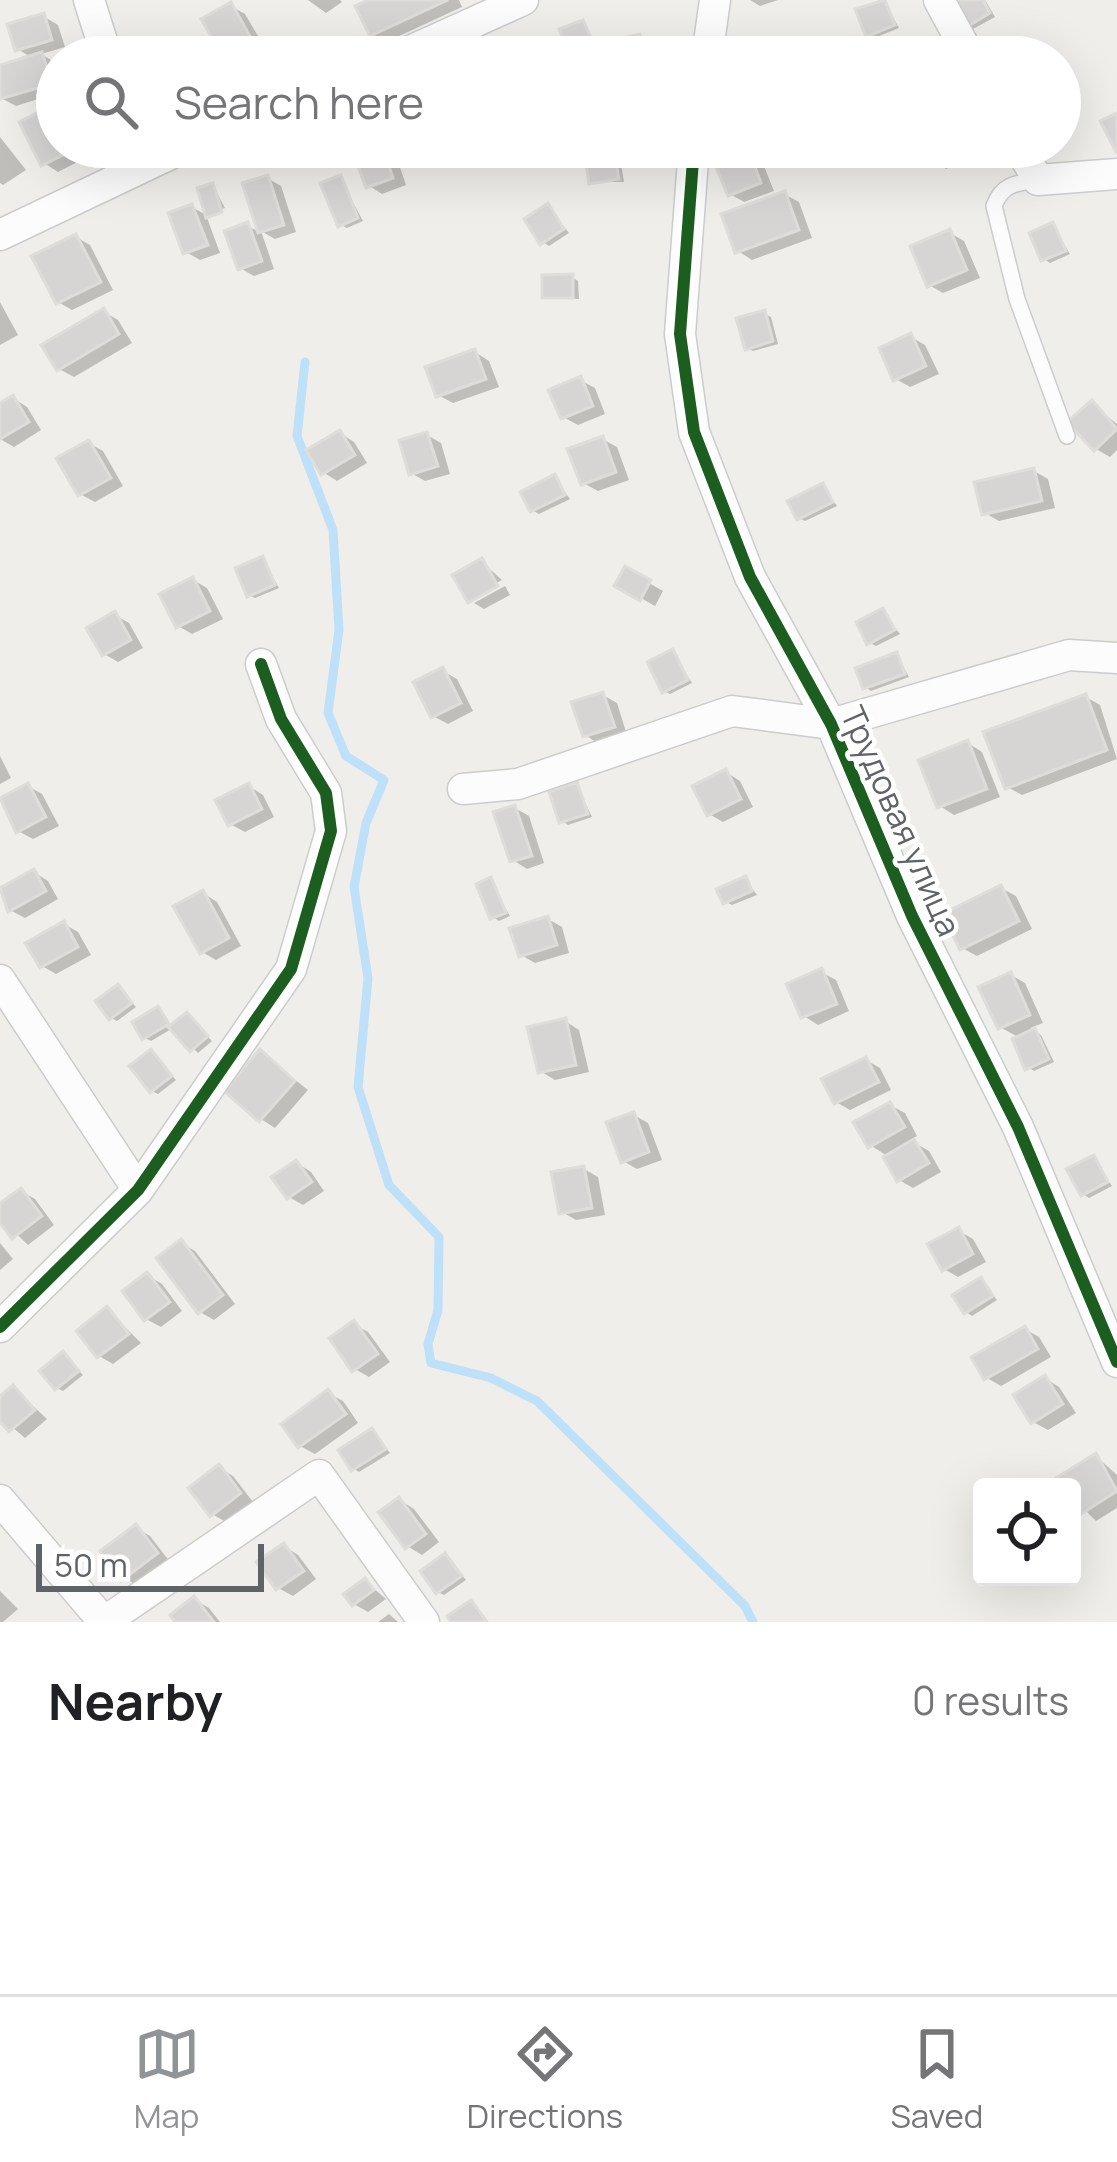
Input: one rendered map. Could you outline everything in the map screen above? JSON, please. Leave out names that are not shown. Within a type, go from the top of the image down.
[{"type":"street","points":[[89,0],[100,36]]},
{"type":"street","points":[[443,36],[523,0]]},
{"type":"street","points":[[710,36],[715,0]]},
{"type":"street","points":[[939,0],[959,36]]},
{"type":"street","points":[[0,235],[119,168]]},
{"type":"street","name":"Трудовая улица","points":[[692,168],[680,334],[694,433],[750,578],[831,724],[912,916],[1018,1126],[1117,1363]]},
{"type":"street","points":[[1031,168],[1038,180],[1117,174]]},
{"type":"street","points":[[463,789],[518,784],[732,711],[831,724],[1070,656],[1117,658]]},
{"type":"street","points":[[0,1327],[138,1190],[291,969],[331,831],[326,793],[280,719],[261,664]]},
{"type":"street","points":[[0,980],[138,1190]]},
{"type":"street","points":[[0,1500],[104,1622],[319,1475],[424,1622]]},
{"type":"lane","points":[[1038,180],[1011,184],[999,193],[994,206],[1017,299],[1067,436]]},
{"type":"building","points":[[368,0],[448,0],[370,36],[355,6]]},
{"type":"building","points":[[885,0],[895,25],[866,36],[855,9]]},
{"type":"building","points":[[953,0],[983,0],[990,13],[965,28]]},
{"type":"building","points":[[231,2],[250,36],[211,36],[201,19]]},
{"type":"building","points":[[44,13],[51,36],[36,36],[36,45],[15,51],[7,24]]},
{"type":"building","points":[[583,20],[590,36],[562,36],[559,29]]},
{"type":"building","points":[[36,54],[36,89],[0,99],[0,65]]},
{"type":"building","points":[[1117,113],[1117,151],[1116,152],[1100,121]]},
{"type":"building","points":[[36,114],[36,156],[19,122]]},
{"type":"building","points":[[359,168],[390,168],[393,178],[366,188]]},
{"type":"building","points":[[587,168],[617,168],[619,179],[589,184]]},
{"type":"building","points":[[716,168],[755,168],[761,183],[728,196]]},
{"type":"building","points":[[268,175],[284,225],[258,233],[242,183]]},
{"type":"building","points":[[341,175],[358,218],[338,227],[320,183]]},
{"type":"building","points":[[213,183],[222,212],[206,218],[197,188]]},
{"type":"building","points":[[785,191],[799,230],[735,253],[721,214]]},
{"type":"building","points":[[548,203],[564,229],[540,245],[524,219]]},
{"type":"building","points":[[192,204],[208,245],[183,254],[168,213]]},
{"type":"building","points":[[248,222],[262,261],[238,270],[224,231]]},
{"type":"building","points":[[1053,222],[1066,251],[1041,261],[1029,233]]},
{"type":"building","points":[[950,229],[967,270],[927,287],[910,246]]},
{"type":"building","points":[[76,234],[101,282],[56,304],[31,256]]},
{"type":"building","points":[[573,274],[573,298],[542,298],[542,275]]},
{"type":"building","points":[[104,308],[119,334],[57,371],[41,345]]},
{"type":"building","points":[[765,310],[773,341],[745,350],[736,318]]},
{"type":"building","points":[[911,333],[926,366],[893,381],[879,348]]},
{"type":"building","points":[[475,349],[486,379],[436,397],[425,367]]},
{"type":"building","points":[[581,376],[593,406],[561,419],[548,390]]},
{"type":"building","points":[[13,395],[29,422],[0,439],[0,403]]},
{"type":"building","points":[[1092,400],[1117,429],[1094,451],[1067,422]]},
{"type":"building","points":[[340,430],[355,455],[321,475],[306,450]]},
{"type":"building","points":[[427,432],[438,466],[409,475],[399,440]]},
{"type":"building","points":[[603,436],[616,472],[581,485],[567,449]]},
{"type":"building","points":[[89,440],[111,478],[78,496],[56,458]]},
{"type":"building","points":[[1034,468],[1042,501],[982,515],[974,482]]},
{"type":"building","points":[[555,474],[565,495],[530,512],[520,492]]},
{"type":"building","points":[[823,483],[833,502],[797,520],[787,501]]},
{"type":"building","points":[[263,556],[275,585],[247,597],[235,568]]},
{"type":"building","points":[[482,558],[498,586],[468,603],[452,575]]},
{"type":"building","points":[[625,566],[651,580],[640,601],[614,586]]},
{"type":"building","points":[[193,577],[210,611],[176,628],[159,594]]},
{"type":"building","points":[[883,608],[895,630],[867,645],[856,622]]},
{"type":"building","points":[[115,611],[131,640],[102,656],[86,628]]},
{"type":"building","points":[[673,649],[688,680],[662,693],[647,662]]},
{"type":"building","points":[[897,652],[905,674],[863,689],[855,668]]},
{"type":"building","points":[[443,667],[461,703],[431,718],[413,682]]},
{"type":"building","points":[[603,692],[615,727],[583,737],[571,702]]},
{"type":"building","points":[[1086,694],[1107,750],[1005,789],[983,732]]},
{"type":"building","points":[[968,740],[987,789],[937,808],[918,760]]},
{"type":"building","points":[[726,769],[741,799],[707,816],[692,786]]},
{"type":"building","points":[[577,782],[588,814],[559,823],[549,792]]},
{"type":"building","points":[[28,783],[46,817],[16,833],[0,798]]},
{"type":"building","points":[[249,783],[262,809],[228,826],[215,800]]},
{"type":"building","points":[[515,805],[532,856],[510,862],[493,812]]},
{"type":"building","points":[[34,869],[46,891],[8,912],[0,888]]},
{"type":"building","points":[[746,876],[752,891],[723,904],[716,889]]},
{"type":"building","points":[[491,877],[506,913],[490,919],[476,884]]},
{"type":"building","points":[[1001,885],[1019,921],[960,950],[942,914]]},
{"type":"building","points":[[203,890],[229,938],[200,954],[173,906]]},
{"type":"building","points":[[548,916],[557,945],[519,957],[509,928]]},
{"type":"building","points":[[64,921],[78,947],[40,968],[25,943]]},
{"type":"building","points":[[822,968],[837,1004],[801,1018],[786,984]]},
{"type":"building","points":[[1011,972],[1030,1015],[998,1029],[978,987]]},
{"type":"building","points":[[118,984],[132,1003],[109,1020],[95,1001]]},
{"type":"building","points":[[158,1006],[169,1024],[142,1040],[132,1022]]},
{"type":"building","points":[[187,1012],[208,1036],[190,1052],[168,1027]]},
{"type":"building","points":[[566,1018],[576,1065],[538,1073],[527,1027]]},
{"type":"building","points":[[1035,1028],[1049,1059],[1025,1070],[1012,1039]]},
{"type":"building","points":[[151,1049],[172,1076],[150,1093],[129,1066]]},
{"type":"building","points":[[260,1049],[295,1081],[259,1122],[224,1091]]},
{"type":"building","points":[[866,1057],[879,1082],[834,1104],[821,1079]]},
{"type":"building","points":[[890,1102],[905,1127],[868,1148],[853,1122]]},
{"type":"building","points":[[634,1112],[649,1152],[621,1163],[606,1122]]},
{"type":"building","points":[[914,1139],[929,1163],[897,1182],[883,1157]]},
{"type":"building","points":[[1094,1155],[1108,1182],[1081,1196],[1066,1169]]},
{"type":"building","points":[[296,1160],[312,1182],[287,1199],[271,1177]]},
{"type":"building","points":[[584,1166],[592,1208],[559,1214],[551,1172]]},
{"type":"building","points":[[21,1188],[42,1216],[12,1239],[0,1223],[0,1203]]},
{"type":"building","points":[[959,1227],[973,1254],[942,1271],[927,1244]]},
{"type":"building","points":[[181,1239],[223,1295],[198,1314],[156,1258]]},
{"type":"building","points":[[147,1272],[170,1302],[144,1321],[122,1291]]},
{"type":"building","points":[[981,1277],[993,1296],[964,1314],[952,1295]]},
{"type":"building","points":[[107,1306],[129,1334],[97,1358],[76,1331]]},
{"type":"building","points":[[354,1320],[378,1354],[352,1372],[329,1338]]},
{"type":"building","points":[[1025,1326],[1038,1349],[984,1380],[971,1357]]},
{"type":"building","points":[[63,1351],[79,1371],[55,1390],[39,1371]]},
{"type":"building","points":[[1045,1375],[1063,1404],[1031,1424],[1013,1395]]},
{"type":"building","points":[[13,1385],[35,1410],[9,1432],[0,1422],[0,1396]]},
{"type":"building","points":[[328,1389],[346,1414],[298,1448],[281,1424]]},
{"type":"building","points":[[372,1428],[386,1449],[351,1471],[338,1450]]},
{"type":"building","points":[[1096,1453],[1117,1491],[1081,1514],[1081,1478],[1056,1478]]},
{"type":"building","points":[[219,1464],[241,1493],[210,1517],[188,1488]]},
{"type":"building","points":[[399,1497],[426,1534],[405,1549],[378,1512]]},
{"type":"building","points":[[136,1524],[158,1553],[121,1581],[100,1551]]},
{"type":"building","points":[[284,1543],[304,1571],[276,1590],[256,1562]]},
{"type":"building","points":[[445,1553],[462,1576],[436,1594],[420,1571]]},
{"type":"building","points":[[365,1578],[374,1590],[352,1606],[343,1594]]},
{"type":"building","points":[[194,1596],[214,1622],[175,1622],[170,1615]]},
{"type":"building","points":[[471,1600],[487,1622],[451,1622],[447,1616]]},
{"type":"waterway","points":[[305,362],[297,436],[333,530],[339,630],[328,713],[346,756],[384,780],[366,823],[354,887],[368,978],[358,1087],[389,1185],[439,1237],[438,1310],[428,1344],[431,1363],[491,1378],[537,1401],[745,1606],[753,1622]]},
{"type":"cycle path","points":[[692,168],[680,334],[694,432],[750,577],[831,724],[912,916],[1018,1127],[1117,1362]]},
{"type":"cycle path","points":[[0,1327],[138,1190],[291,969],[331,831],[326,793],[281,719],[261,664]]}]
